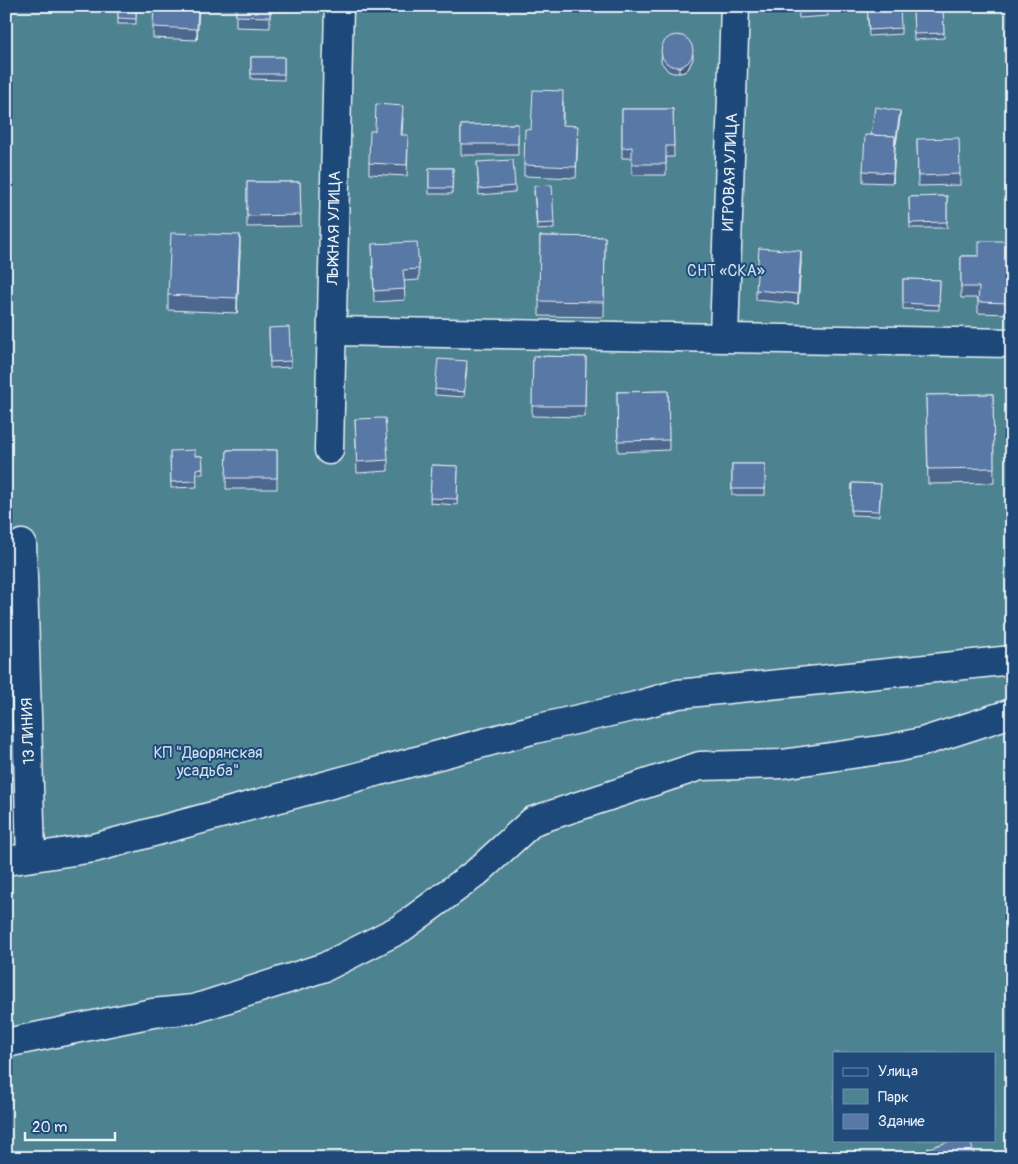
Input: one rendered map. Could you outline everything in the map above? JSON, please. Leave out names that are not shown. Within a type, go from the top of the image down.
[{"type":"street","name":"ЛЫЖНАЯ УЛИЦА","points":[[329,450],[339,6]]},
{"type":"street","name":"ИГРОВАЯ УЛИЦА","points":[[724,337],[735,6]]},
{"type":"street","points":[[332,331],[1012,343]]},
{"type":"street","name":"13 ЛИНИЯ","points":[[19,859],[22,544]]},
{"type":"street","points":[[19,859],[94,848],[535,729],[636,706],[678,694],[1012,660]]},
{"type":"street","points":[[6,1043],[153,1013],[194,1009],[325,967],[400,929],[476,872],[533,821],[672,775],[700,766],[782,764],[894,748],[922,742],[1012,713]]},
{"type":"green space","points":[[6,6],[1012,6],[1012,1158],[6,1158]]},
{"type":"building","points":[[118,6],[136,6],[136,19],[118,18]]},
{"type":"building","points":[[154,6],[198,6],[197,29],[153,27]]},
{"type":"building","points":[[236,6],[270,6],[270,17],[236,16]]},
{"type":"building","points":[[798,6],[827,6],[828,11],[799,13]]},
{"type":"building","points":[[867,6],[900,6],[901,28],[869,30]]},
{"type":"building","points":[[913,6],[943,6],[944,33],[914,34]]},
{"type":"building","points":[[1009,11],[1012,11],[1012,34],[1010,34]]},
{"type":"building","points":[[677,35],[683,36],[688,40],[692,45],[692,57],[688,62],[683,66],[677,67],[671,66],[666,62],[662,57],[661,51],[662,45],[666,40],[671,36]]},
{"type":"building","points":[[251,57],[284,57],[284,74],[251,74]]},
{"type":"building","points":[[533,90],[563,91],[562,125],[578,126],[576,167],[524,165],[525,129],[531,130]]},
{"type":"building","points":[[376,104],[403,106],[401,135],[408,135],[407,165],[369,163],[370,131],[375,131]]},
{"type":"building","points":[[875,107],[900,111],[896,139],[894,138],[895,136],[871,135]]},
{"type":"building","points":[[622,109],[673,109],[674,146],[666,146],[666,164],[632,164],[632,147],[622,148]]},
{"type":"building","points":[[518,124],[518,144],[461,144],[461,125]]},
{"type":"building","points":[[865,135],[895,136],[893,173],[863,171]]},
{"type":"building","points":[[959,138],[960,174],[918,176],[917,139]]},
{"type":"building","points":[[513,160],[515,186],[479,189],[477,162]]},
{"type":"building","points":[[429,168],[453,168],[452,188],[429,188]]},
{"type":"building","points":[[247,182],[300,182],[301,215],[247,216]]},
{"type":"building","points":[[552,185],[554,223],[537,224],[534,186]]},
{"type":"building","points":[[947,196],[947,222],[910,223],[909,197]]},
{"type":"building","points":[[171,233],[240,235],[237,298],[168,295]]},
{"type":"building","points":[[540,236],[605,237],[604,302],[539,301]]},
{"type":"building","points":[[979,241],[1012,241],[1011,303],[978,302],[979,287],[961,287],[961,256],[979,256]]},
{"type":"building","points":[[417,242],[419,269],[403,270],[405,289],[374,291],[372,244]]},
{"type":"building","points":[[759,248],[801,251],[798,294],[756,290]]},
{"type":"building","points":[[903,279],[940,280],[939,305],[903,303]]},
{"type":"building","points":[[289,327],[291,361],[270,362],[269,328]]},
{"type":"building","points":[[533,356],[586,357],[585,406],[532,406]]},
{"type":"building","points":[[438,359],[467,361],[464,392],[435,389]]},
{"type":"building","points":[[668,391],[669,440],[618,441],[617,392]]},
{"type":"building","points":[[993,394],[994,468],[928,469],[926,395]]},
{"type":"building","points":[[385,418],[388,460],[357,462],[355,419]]},
{"type":"building","points":[[195,450],[195,456],[202,456],[203,468],[196,469],[197,481],[171,482],[170,451]]},
{"type":"building","points":[[227,450],[277,450],[277,478],[226,478]]},
{"type":"building","points":[[732,464],[765,464],[765,489],[732,489]]},
{"type":"building","points":[[432,465],[458,466],[457,499],[430,498]]},
{"type":"building","points":[[852,483],[881,484],[879,511],[851,510]]},
{"type":"building","points":[[948,1142],[971,1142],[975,1158],[931,1158],[928,1148]]},
{"type":"park label","name":"СНТ «СКА»","points":[[726,271]]},
{"type":"park label","name":"КП \"Дворянская усадьба\"","points":[[208,762]]}]
